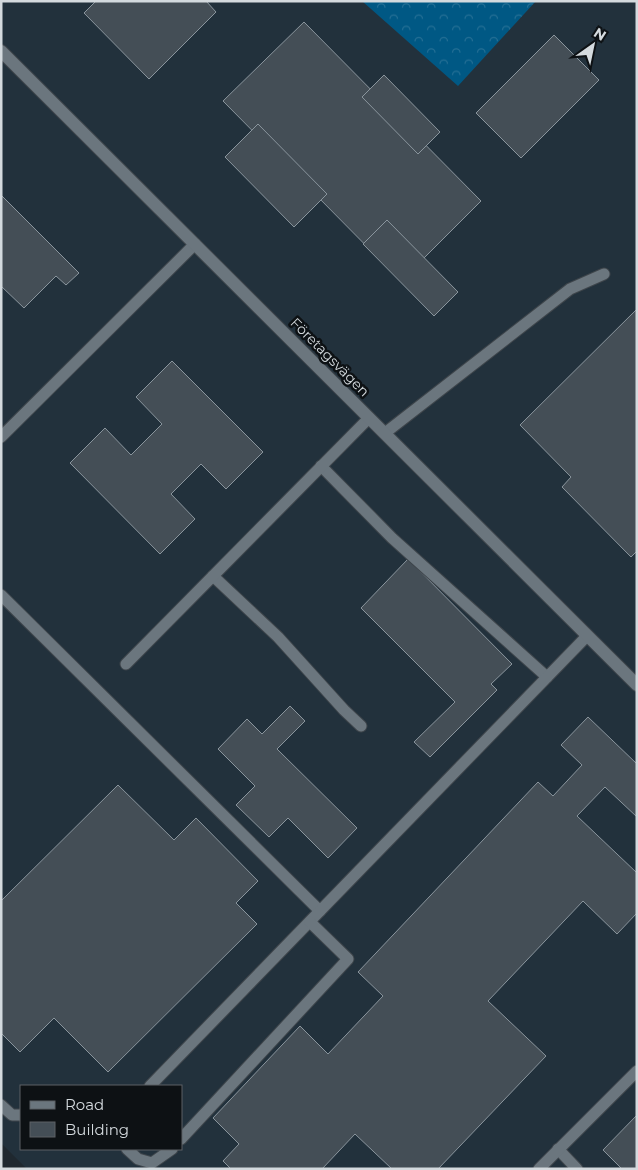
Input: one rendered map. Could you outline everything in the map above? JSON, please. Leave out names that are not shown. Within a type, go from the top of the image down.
[{"type":"street","name":"Företagsvägen","points":[[1,51],[637,685]]},
{"type":"lane","points":[[1,437],[196,244]]},
{"type":"lane","points":[[385,433],[570,290],[604,274]]},
{"type":"lane","points":[[126,664],[369,418]]},
{"type":"lane","points":[[321,466],[392,538],[547,677]]},
{"type":"lane","points":[[213,576],[278,637],[344,710],[361,726]]},
{"type":"lane","points":[[1,595],[320,911]]},
{"type":"lane","points":[[151,1085],[587,636]]},
{"type":"lane","points":[[182,1138],[348,959],[310,922]]},
{"type":"lane","points":[[539,1169],[637,1071]]},
{"type":"lane","points":[[1,1105],[12,1115],[20,1115]]},
{"type":"lane","points":[[558,1149],[577,1169]]},
{"type":"lane","points":[[128,1150],[138,1159],[152,1163],[171,1150]]},
{"type":"shaded area","points":[[1,1],[637,1],[637,1169],[27,1169],[1,1143]]},
{"type":"green space","points":[[362,1],[536,1],[458,86]]},
{"type":"building","points":[[96,1],[206,1],[216,12],[149,79],[84,13]]},
{"type":"building","points":[[304,22],[481,201],[401,281],[223,101]]},
{"type":"building","points":[[554,35],[599,80],[521,158],[476,113]]},
{"type":"building","points":[[384,75],[440,132],[418,154],[362,97]]},
{"type":"building","points":[[258,124],[327,194],[294,227],[225,157]]},
{"type":"building","points":[[1,195],[79,273],[66,285],[56,276],[24,308],[1,286]]},
{"type":"building","points":[[387,220],[458,292],[434,316],[363,244]]},
{"type":"building","points":[[637,309],[637,551],[631,557],[562,487],[571,477],[520,425]]},
{"type":"building","points":[[172,361],[263,452],[226,489],[201,464],[171,494],[195,519],[160,554],[70,463],[105,428],[131,455],[162,424],[136,397]]},
{"type":"building","points":[[408,559],[512,664],[491,684],[497,690],[430,757],[414,742],[455,702],[361,608]]},
{"type":"building","points":[[290,706],[305,721],[277,749],[357,828],[328,858],[288,818],[269,837],[236,805],[255,786],[218,749],[247,719],[262,734]]},
{"type":"building","points":[[588,717],[637,764],[637,817],[605,787],[577,816],[637,873],[637,913],[617,934],[583,901],[488,1001],[546,1056],[438,1169],[392,1169],[355,1134],[322,1169],[231,1169],[223,1161],[239,1144],[213,1118],[300,1026],[328,1054],[383,996],[358,972],[538,782],[553,796],[582,765],[561,745]]},
{"type":"building","points":[[118,785],[174,840],[196,818],[258,881],[236,903],[257,924],[108,1072],[54,1018],[20,1052],[1,1033],[1,901]]},
{"type":"building","points":[[637,1115],[637,1169],[622,1169],[603,1150]]}]
